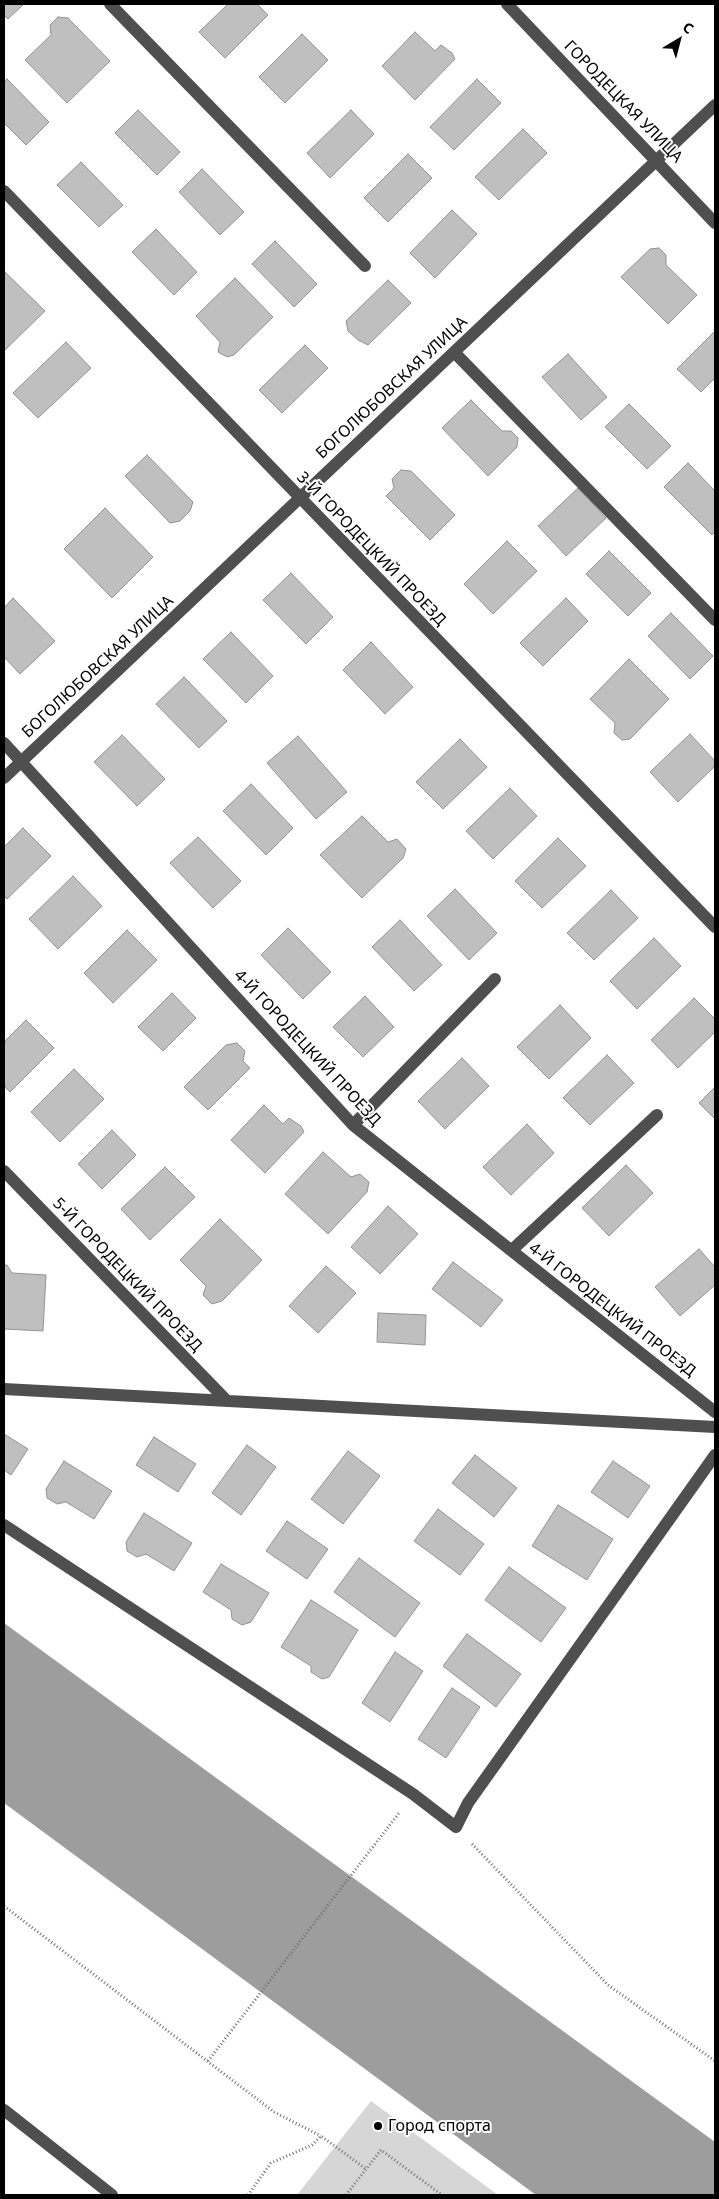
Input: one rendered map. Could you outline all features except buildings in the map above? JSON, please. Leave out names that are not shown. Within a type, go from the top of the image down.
[{"type":"street","points":[[110,4],[365,266]]},
{"type":"street","name":"ГОРОДЕЦКАЯ УЛИЦА","points":[[507,4],[715,223]]},
{"type":"street","name":"БОГОЛЮБОВСКАЯ УЛИЦА","points":[[4,778],[715,104]]},
{"type":"street","name":"3-Й ГОРОДЕЦКИЙ ПРОЕЗД","points":[[4,192],[715,927]]},
{"type":"street","points":[[454,352],[715,620]]},
{"type":"street","name":"4-Й ГОРОДЕЦКИЙ ПРОЕЗД","points":[[4,744],[354,1125],[715,1412]]},
{"type":"street","points":[[354,1125],[495,979]]},
{"type":"street","points":[[512,1250],[657,1115]]},
{"type":"street","name":"5-Й ГОРОДЕЦКИЙ ПРОЕЗД","points":[[4,1171],[227,1401]]},
{"type":"street","points":[[4,1389],[715,1427]]},
{"type":"street","points":[[4,1525],[413,1794],[456,1826],[468,1803],[715,1455]]},
{"type":"street","points":[[4,2110],[112,2195]]},
{"type":"path","points":[[208,2061],[395,1818]]},
{"type":"path","points":[[456,1826],[608,1985],[715,2061]]},
{"type":"path","points":[[4,1906],[274,2112],[322,2136],[366,2169]]},
{"type":"path","points":[[248,2195],[272,2164],[312,2145],[322,2136]]},
{"type":"path","points":[[346,2195],[381,2150],[442,2195]]},
{"type":"shaded area","points":[[4,1623],[715,2142],[715,2195],[536,2195],[4,1803]]},
{"type":"shaded area","name":"Город спорта","points":[[371,2101],[498,2195],[297,2195]]},
{"type":"place","name":"Город спорта","points":[[378,2126]]}]
